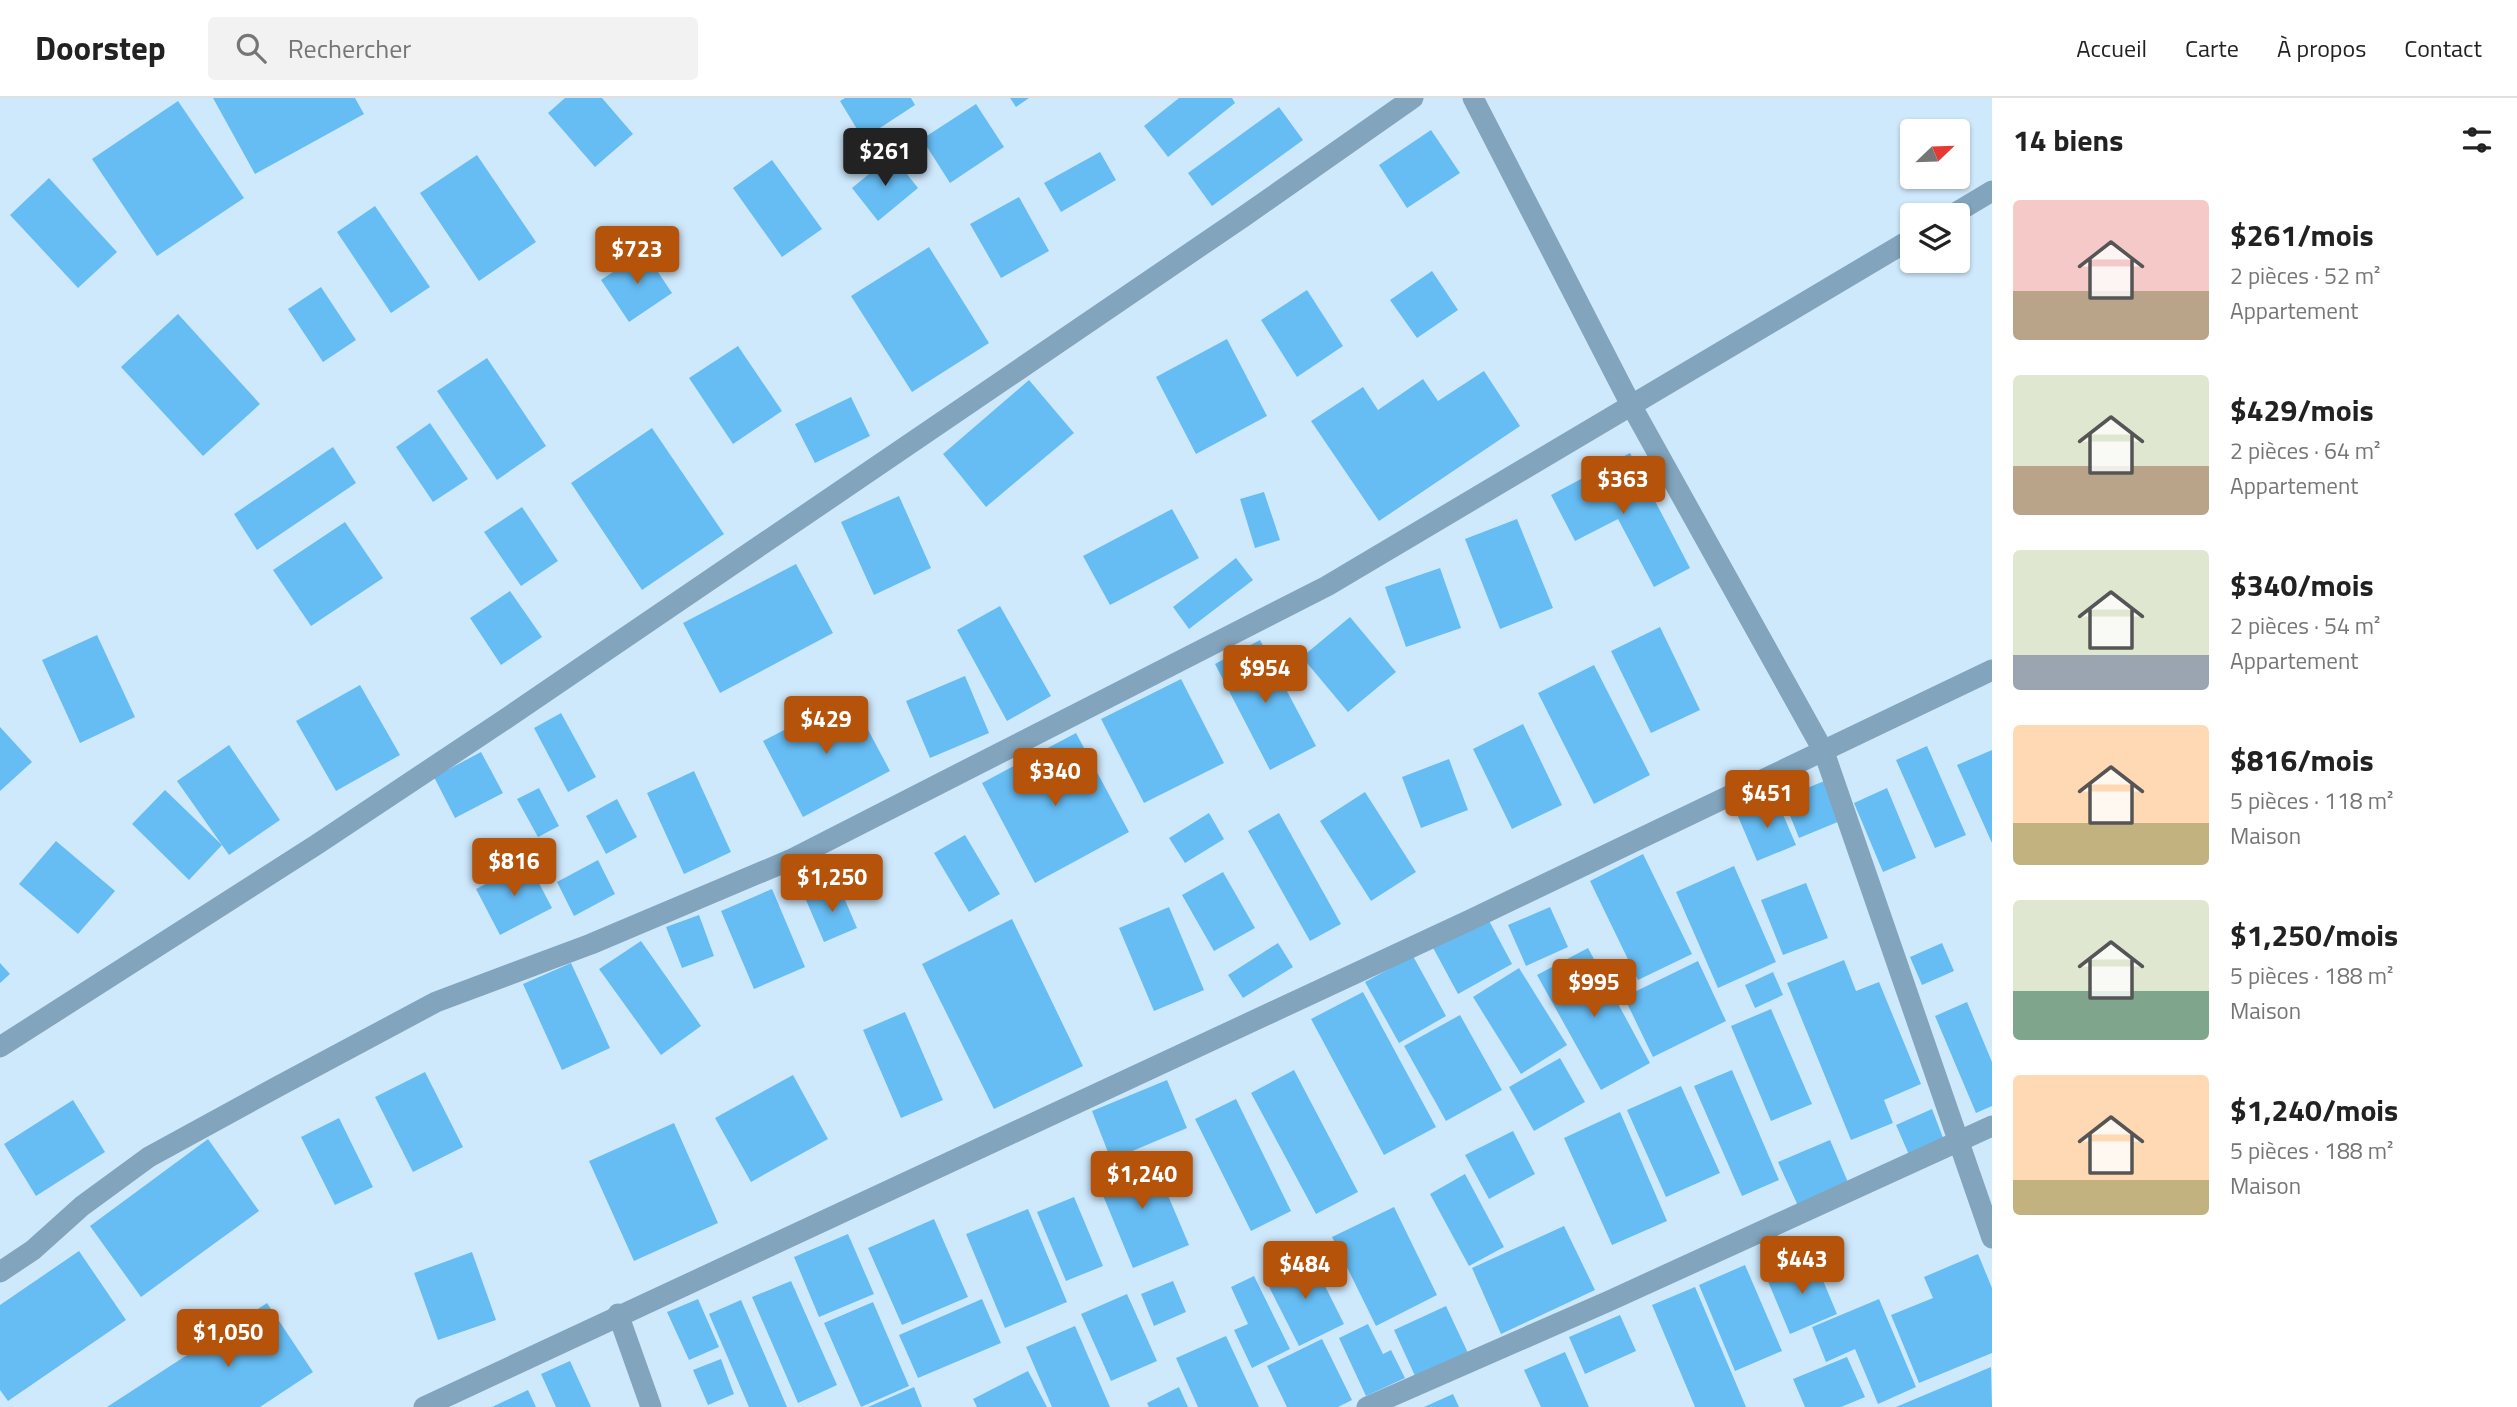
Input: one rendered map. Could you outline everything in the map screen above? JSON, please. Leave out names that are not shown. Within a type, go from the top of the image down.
[{"type":"street","points":[[0,1047],[316,845],[507,718],[1413,98]]},
{"type":"street","points":[[1473,98],[1631,405],[1824,752],[1992,1238]]},
{"type":"street","points":[[1970,204],[1992,191]]},
{"type":"street","points":[[0,1272],[33,1250],[82,1206],[149,1157],[277,1087],[436,1002],[591,944],[790,860],[1327,586],[1900,246]]},
{"type":"street","points":[[424,1407],[618,1314],[1457,926],[1992,670]]},
{"type":"street","points":[[1367,1407],[1609,1301],[1992,1126]]},
{"type":"street","points":[[618,1314],[651,1407]]},
{"type":"building","points":[[213,98],[355,98],[364,114],[255,174]]},
{"type":"building","points":[[565,98],[602,98],[633,134],[595,167],[548,113]]},
{"type":"building","points":[[845,98],[911,98],[915,105],[863,139],[840,101]]},
{"type":"building","points":[[1010,98],[1029,98],[1016,107]]},
{"type":"building","points":[[1179,98],[1232,98],[1235,103],[1168,157],[1144,126]]},
{"type":"building","points":[[178,101],[244,198],[157,256],[92,159]]},
{"type":"building","points":[[976,104],[1004,147],[950,183],[922,139]]},
{"type":"building","points":[[1279,107],[1303,140],[1212,206],[1188,173]]},
{"type":"building","points":[[1431,130],[1460,173],[1407,208],[1379,165]]},
{"type":"building","points":[[1100,152],[1116,180],[1061,212],[1044,183]]},
{"type":"building","points":[[477,155],[536,242],[479,281],[420,193]]},
{"type":"building","points":[[892,155],[918,188],[878,221],[852,188]]},
{"type":"building","points":[[772,160],[822,229],[782,257],[733,188]]},
{"type":"building","points":[[49,178],[117,252],[78,288],[10,215]]},
{"type":"building","points":[[1019,197],[1049,251],[1001,278],[970,224]]},
{"type":"building","points":[[375,206],[430,287],[391,313],[337,232]]},
{"type":"building","points":[[929,247],[989,343],[912,392],[851,296]]},
{"type":"building","points":[[644,251],[672,293],[629,322],[601,280]]},
{"type":"building","points":[[1432,271],[1458,310],[1417,338],[1390,300]]},
{"type":"building","points":[[321,287],[356,340],[323,362],[288,309]]},
{"type":"building","points":[[1307,290],[1343,346],[1297,377],[1261,320]]},
{"type":"building","points":[[178,314],[260,404],[203,456],[121,367]]},
{"type":"building","points":[[1227,339],[1267,416],[1196,454],[1156,377]]},
{"type":"building","points":[[738,346],[782,411],[733,444],[689,378]]},
{"type":"building","points":[[487,358],[546,446],[497,480],[437,391]]},
{"type":"building","points":[[1484,371],[1520,426],[1379,521],[1311,421],[1363,387],[1378,410],[1423,379],[1438,401]]},
{"type":"building","points":[[1029,380],[1074,433],[986,507],[943,454]]},
{"type":"building","points":[[851,397],[870,436],[815,463],[795,424]]},
{"type":"building","points":[[430,423],[468,479],[433,502],[396,447]]},
{"type":"building","points":[[652,428],[724,534],[642,590],[571,483]]},
{"type":"building","points":[[333,447],[356,483],[257,550],[234,514]]},
{"type":"building","points":[[1630,453],[1690,568],[1654,587],[1618,519],[1575,541],[1551,495]]},
{"type":"building","points":[[1264,492],[1280,540],[1255,548],[1240,499]]},
{"type":"building","points":[[899,496],[931,568],[874,595],[841,522]]},
{"type":"building","points":[[522,507],[558,561],[521,586],[484,532]]},
{"type":"building","points":[[1172,509],[1199,558],[1110,605],[1083,556]]},
{"type":"building","points":[[1517,519],[1553,608],[1500,629],[1465,539]]},
{"type":"building","points":[[345,522],[383,578],[311,626],[273,570]]},
{"type":"building","points":[[1236,558],[1253,580],[1189,629],[1173,607]]},
{"type":"building","points":[[796,564],[833,633],[720,693],[683,623]]},
{"type":"building","points":[[1440,568],[1461,628],[1406,647],[1385,587]]},
{"type":"building","points":[[510,591],[542,637],[501,665],[470,618]]},
{"type":"building","points":[[1000,606],[1051,696],[1007,721],[957,630]]},
{"type":"building","points":[[1350,617],[1396,672],[1348,712],[1302,657]]},
{"type":"building","points":[[1660,627],[1700,710],[1651,733],[1611,651]]},
{"type":"building","points":[[97,635],[135,717],[80,743],[42,660]]},
{"type":"building","points":[[1260,640],[1316,746],[1270,770],[1215,664]]},
{"type":"building","points":[[1594,665],[1650,775],[1594,804],[1538,693]]},
{"type":"building","points":[[965,676],[989,733],[930,758],[906,701]]},
{"type":"building","points":[[1181,679],[1224,763],[1144,803],[1101,719]]},
{"type":"building","points":[[360,685],[400,755],[336,791],[296,721]]},
{"type":"building","points":[[850,696],[890,771],[803,817],[763,741]]},
{"type":"building","points":[[561,713],[596,777],[568,792],[534,728]]},
{"type":"building","points":[[1523,724],[1562,805],[1512,829],[1473,749]]},
{"type":"building","points":[[0,727],[32,762],[0,791]]},
{"type":"building","points":[[1076,733],[1129,832],[1035,883],[982,783]]},
{"type":"building","points":[[229,745],[280,820],[229,855],[177,781]]},
{"type":"building","points":[[1927,746],[1966,835],[1935,848],[1896,760]]},
{"type":"building","points":[[1992,750],[1992,843],[1957,765]]},
{"type":"building","points":[[481,752],[503,793],[455,818],[434,777]]},
{"type":"building","points":[[1449,759],[1468,810],[1421,828],[1402,777]]},
{"type":"building","points":[[694,771],[731,852],[684,874],[647,793]]},
{"type":"building","points":[[1829,779],[1845,819],[1799,838],[1783,798]]},
{"type":"building","points":[[539,788],[559,826],[538,837],[517,799]]},
{"type":"building","points":[[1887,788],[1916,858],[1883,872],[1854,803]]},
{"type":"building","points":[[165,790],[222,845],[189,880],[132,824]]},
{"type":"building","points":[[1365,792],[1416,872],[1371,901],[1320,821]]},
{"type":"building","points":[[1776,798],[1796,845],[1757,861],[1737,814]]},
{"type":"building","points":[[617,799],[637,837],[606,854],[586,816]]},
{"type":"building","points":[[1209,813],[1224,839],[1185,863],[1169,838]]},
{"type":"building","points":[[1279,813],[1341,924],[1310,941],[1248,831]]},
{"type":"building","points":[[965,835],[1000,894],[969,912],[934,853]]},
{"type":"building","points":[[56,841],[115,891],[78,934],[19,884]]},
{"type":"building","points":[[1643,854],[1692,954],[1638,980],[1590,881]]},
{"type":"building","points":[[598,860],[615,894],[574,916],[557,882]]},
{"type":"building","points":[[528,862],[552,908],[500,935],[476,889]]},
{"type":"building","points":[[1734,866],[1776,962],[1718,988],[1676,892]]},
{"type":"building","points":[[1223,872],[1255,928],[1214,951],[1182,895]]},
{"type":"building","points":[[1806,883],[1828,938],[1783,955],[1761,900]]},
{"type":"building","points":[[839,886],[857,928],[824,942],[806,900]]},
{"type":"building","points":[[772,889],[805,967],[754,989],[721,911]]},
{"type":"building","points":[[1169,907],[1204,990],[1154,1011],[1119,928]]},
{"type":"building","points":[[1550,907],[1568,947],[1526,966],[1508,925]]},
{"type":"building","points":[[699,915],[714,956],[682,968],[666,927]]},
{"type":"building","points":[[1486,915],[1512,964],[1458,994],[1431,944]]},
{"type":"building","points":[[1012,919],[1083,1066],[994,1109],[922,964]]},
{"type":"building","points":[[641,941],[701,1026],[661,1055],[599,969]]},
{"type":"building","points":[[1278,943],[1293,967],[1243,998],[1228,975]]},
{"type":"building","points":[[1942,943],[1954,971],[1922,985],[1910,957]]},
{"type":"building","points":[[1588,948],[1650,1063],[1601,1090],[1537,975]]},
{"type":"building","points":[[1413,956],[1446,1016],[1399,1043],[1365,982]]},
{"type":"building","points":[[1844,960],[1856,991],[1879,982],[1921,1084],[1884,1100],[1893,1123],[1851,1140],[1787,983]]},
{"type":"building","points":[[1698,961],[1726,1021],[1653,1057],[1624,997]]},
{"type":"building","points":[[0,963],[10,974],[0,983]]},
{"type":"building","points":[[571,963],[610,1048],[562,1070],[523,984]]},
{"type":"building","points":[[1519,968],[1567,1045],[1521,1074],[1473,997]]},
{"type":"building","points":[[1773,972],[1783,995],[1755,1008],[1745,985]]},
{"type":"building","points":[[1363,992],[1436,1127],[1384,1155],[1311,1019]]},
{"type":"building","points":[[1967,1002],[1992,1062],[1992,1106],[1976,1113],[1935,1016]]},
{"type":"building","points":[[1771,1009],[1812,1104],[1771,1121],[1731,1026]]},
{"type":"building","points":[[905,1012],[943,1100],[901,1118],[863,1030]]},
{"type":"building","points":[[1460,1015],[1502,1090],[1446,1121],[1404,1046]]},
{"type":"building","points":[[1560,1058],[1585,1102],[1534,1131],[1509,1087]]},
{"type":"building","points":[[1294,1070],[1358,1192],[1316,1214],[1251,1093]]},
{"type":"building","points":[[1732,1070],[1779,1180],[1742,1196],[1694,1086]]},
{"type":"building","points":[[425,1072],[463,1147],[413,1172],[375,1097]]},
{"type":"building","points":[[793,1075],[828,1139],[751,1182],[715,1118]]},
{"type":"building","points":[[1167,1080],[1187,1128],[1111,1160],[1092,1111]]},
{"type":"building","points":[[1681,1086],[1720,1173],[1666,1197],[1627,1110]]},
{"type":"building","points":[[1236,1099],[1291,1211],[1251,1231],[1195,1119]]},
{"type":"building","points":[[73,1100],[105,1152],[36,1196],[4,1144]]},
{"type":"building","points":[[1932,1109],[1945,1143],[1910,1157],[1896,1125]]},
{"type":"building","points":[[1620,1112],[1667,1221],[1612,1245],[1564,1138]]},
{"type":"building","points":[[339,1118],[373,1187],[335,1205],[301,1137]]},
{"type":"building","points":[[674,1123],[718,1223],[634,1261],[589,1161]]},
{"type":"building","points":[[1513,1131],[1535,1174],[1489,1199],[1465,1155]]},
{"type":"building","points":[[208,1139],[259,1211],[141,1297],[90,1226]]},
{"type":"building","points":[[1830,1140],[1850,1187],[1799,1208],[1778,1162]]},
{"type":"building","points":[[1150,1153],[1189,1245],[1133,1268],[1095,1176]]},
{"type":"building","points":[[1465,1174],[1504,1247],[1469,1266],[1430,1194]]},
{"type":"building","points":[[1074,1197],[1103,1266],[1066,1281],[1037,1212]]},
{"type":"building","points":[[1394,1207],[1437,1295],[1376,1326],[1332,1237]]},
{"type":"building","points":[[1028,1209],[1067,1302],[1005,1328],[966,1234]]},
{"type":"building","points":[[934,1219],[968,1297],[902,1325],[868,1248]]},
{"type":"building","points":[[1564,1226],[1595,1290],[1501,1334],[1472,1268]]},
{"type":"building","points":[[848,1234],[874,1294],[819,1317],[794,1257]]},
{"type":"building","points":[[79,1251],[126,1320],[8,1401],[0,1390],[0,1305]]},
{"type":"building","points":[[472,1252],[496,1320],[438,1340],[414,1273]]},
{"type":"building","points":[[1978,1254],[1992,1288],[1992,1353],[1919,1383],[1891,1315],[1933,1298],[1924,1277]]},
{"type":"building","points":[[1310,1256],[1344,1324],[1299,1346],[1265,1279]]},
{"type":"building","points":[[1814,1259],[1837,1314],[1790,1334],[1767,1279]]},
{"type":"building","points":[[1745,1265],[1782,1351],[1735,1371],[1699,1285]]},
{"type":"building","points":[[1254,1276],[1290,1349],[1252,1368],[1234,1330],[1248,1324],[1231,1287]]},
{"type":"building","points":[[791,1281],[837,1385],[798,1403],[752,1297]]},
{"type":"building","points":[[1173,1281],[1186,1312],[1154,1326],[1141,1294]]},
{"type":"building","points":[[1695,1287],[1746,1407],[1695,1407],[1652,1305]]},
{"type":"building","points":[[1127,1294],[1157,1361],[1111,1381],[1081,1314]]},
{"type":"building","points":[[698,1299],[719,1347],[689,1360],[667,1312]]},
{"type":"building","points":[[982,1299],[1001,1343],[918,1378],[899,1335]]},
{"type":"building","points":[[1879,1299],[1916,1387],[1878,1404],[1855,1349],[1826,1362],[1812,1327]]},
{"type":"building","points":[[741,1300],[787,1407],[749,1407],[709,1314]]},
{"type":"building","points":[[873,1302],[909,1386],[861,1407],[824,1323]]},
{"type":"building","points":[[267,1303],[313,1372],[260,1407],[107,1407]]},
{"type":"building","points":[[1446,1306],[1468,1353],[1416,1378],[1394,1330]]},
{"type":"building","points":[[1620,1315],[1636,1351],[1585,1374],[1569,1337]]},
{"type":"building","points":[[1368,1324],[1383,1354],[1391,1350],[1405,1378],[1366,1396],[1339,1338]]},
{"type":"building","points":[[1075,1326],[1110,1407],[1052,1407],[1026,1347]]},
{"type":"building","points":[[1226,1336],[1259,1407],[1198,1407],[1176,1358]]},
{"type":"building","points":[[1322,1339],[1352,1400],[1338,1407],[1287,1407],[1267,1366]]},
{"type":"building","points":[[1565,1352],[1589,1407],[1541,1407],[1524,1370]]},
{"type":"building","points":[[1847,1357],[1865,1397],[1841,1407],[1805,1407],[1793,1379]]},
{"type":"building","points":[[721,1359],[734,1394],[708,1405],[693,1370]]},
{"type":"building","points":[[570,1361],[591,1407],[556,1407],[541,1374]]},
{"type":"building","points":[[1991,1367],[1992,1407],[1896,1407]]},
{"type":"building","points":[[1028,1371],[1047,1407],[977,1407],[973,1399]]},
{"type":"building","points":[[914,1387],[922,1407],[868,1407]]},
{"type":"building","points":[[1179,1387],[1188,1407],[1149,1407],[1147,1403]]},
{"type":"building","points":[[528,1390],[536,1407],[492,1407]]},
{"type":"building","points":[[1453,1394],[1459,1407],[1424,1407]]}]
